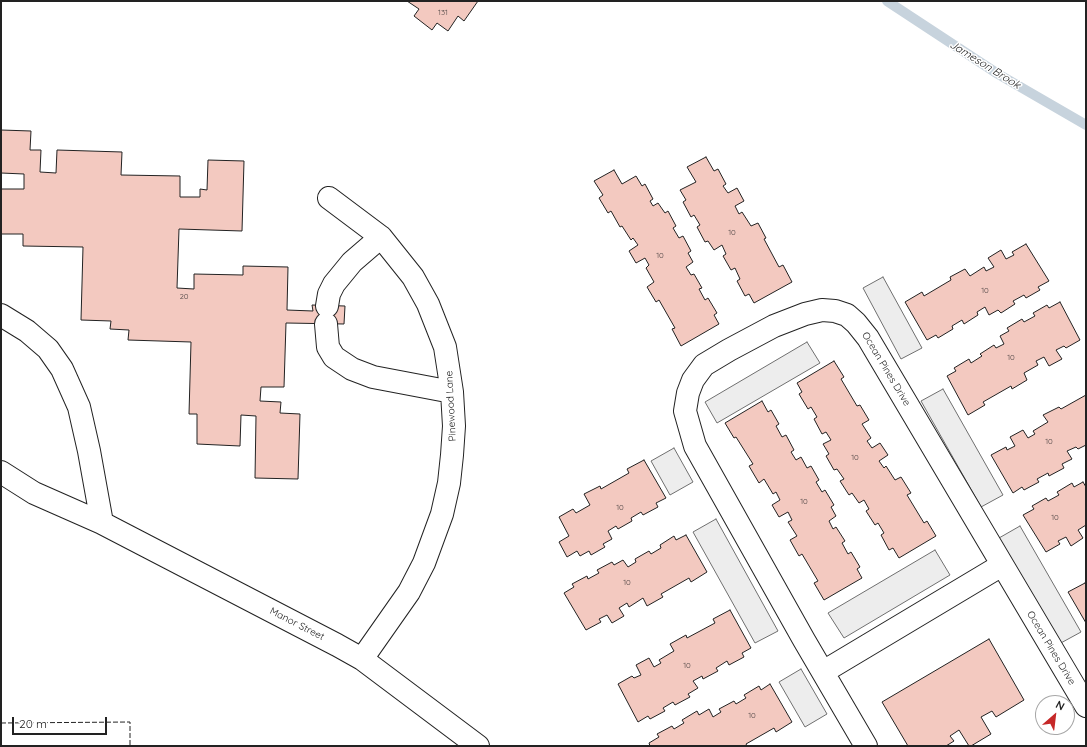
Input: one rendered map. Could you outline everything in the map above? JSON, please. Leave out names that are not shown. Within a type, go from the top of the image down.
[{"type":"street","name":"Pinewood Lane","points":[[329,198],[380,237],[413,277],[428,304],[445,348],[452,392],[454,426],[452,456],[449,483],[442,514],[424,563],[409,592],[362,659]]},
{"type":"street","points":[[380,237],[352,262],[328,294],[326,315],[328,347],[334,357],[352,369],[373,377],[452,392]]},
{"type":"street","name":"Ocean Pines Drive","points":[[866,746],[702,458],[690,432],[685,412],[688,393],[693,380],[704,365],[774,326],[805,314],[822,310],[835,311],[846,315],[856,323],[868,338],[1086,706]]},
{"type":"street","points":[[1,315],[27,330],[48,349],[62,369],[79,407],[90,451],[102,523]]},
{"type":"street","name":"Manor Street","points":[[1,472],[34,492],[102,523],[362,659],[478,746]]},
{"type":"street","points":[[823,672],[1002,565]]},
{"type":"shaded area","points":[[883,277],[922,348],[901,359],[863,288]]},
{"type":"shaded area","points":[[807,342],[820,363],[717,423],[705,402]]},
{"type":"shaded area","points":[[943,389],[1003,495],[981,507],[921,401]]},
{"type":"shaded area","points":[[674,448],[693,482],[670,495],[651,461]]},
{"type":"shaded area","points":[[716,519],[778,631],[755,643],[693,532]]},
{"type":"shaded area","points":[[1020,526],[1081,632],[1059,644],[999,538]]},
{"type":"shaded area","points":[[935,550],[950,575],[844,638],[828,613]]},
{"type":"shaded area","points":[[801,669],[827,714],[805,727],[779,682]]},
{"type":"building","points":[[407,1],[478,1],[464,21],[458,16],[448,31],[437,23],[432,30],[414,16],[419,9]]},
{"type":"building","points":[[1,130],[31,131],[30,150],[41,150],[40,172],[56,173],[57,150],[122,152],[121,175],[180,176],[180,197],[200,197],[200,189],[207,190],[208,160],[244,161],[242,231],[179,229],[177,288],[194,289],[194,274],[243,275],[243,266],[288,267],[287,310],[313,311],[312,305],[345,306],[344,324],[286,323],[284,387],[261,387],[260,401],[281,402],[280,413],[300,414],[298,479],[255,478],[256,416],[241,415],[240,446],[197,444],[197,414],[189,414],[191,342],[128,340],[129,330],[110,329],[111,321],[81,320],[83,247],[23,246],[23,234],[1,234],[1,189],[24,189],[24,174],[1,173]]},
{"type":"building","points":[[706,157],[714,171],[718,169],[726,184],[723,186],[728,193],[737,188],[744,201],[735,206],[739,214],[742,212],[751,226],[758,223],[766,238],[764,239],[779,267],[783,265],[792,282],[754,303],[749,294],[745,296],[737,281],[740,279],[735,268],[731,270],[723,256],[726,254],[722,245],[714,250],[708,241],[705,242],[697,227],[700,225],[694,215],[691,217],[683,202],[686,200],[680,190],[696,182],[687,167]]},
{"type":"building","points":[[614,170],[622,184],[636,176],[642,186],[645,184],[653,199],[650,201],[653,206],[658,203],[665,213],[668,211],[676,226],[673,228],[679,238],[683,236],[691,251],[688,253],[693,262],[686,267],[691,275],[694,274],[702,288],[699,289],[705,300],[708,298],[717,313],[714,315],[719,324],[681,346],[672,329],[675,328],[659,300],[656,302],[647,287],[654,282],[646,268],[649,265],[645,258],[636,263],[629,251],[638,245],[633,238],[631,240],[622,226],[620,227],[611,211],[608,213],[599,198],[603,195],[594,181]]},
{"type":"building","points":[[1026,244],[1049,281],[1038,287],[1040,290],[1026,298],[1024,295],[1013,301],[1015,304],[1001,313],[998,310],[989,315],[985,307],[977,312],[978,315],[964,324],[962,320],[952,326],[953,329],[938,338],[936,335],[927,340],[905,302],[922,292],[924,296],[951,280],[950,277],[965,269],[970,276],[984,267],[986,271],[994,267],[988,258],[1001,250],[1006,259],[1014,255],[1012,252]]},
{"type":"building","points":[[1060,302],[1080,340],[1066,348],[1064,346],[1056,350],[1062,359],[1049,366],[1044,357],[1036,361],[1038,365],[1024,373],[1027,380],[1012,389],[1011,386],[983,402],[985,405],[968,415],[947,376],[956,371],[954,368],[969,359],[971,363],[982,356],[980,354],[994,345],[996,348],[1004,344],[1000,336],[1009,331],[1007,328],[1022,319],[1024,322],[1035,316],[1033,313],[1047,305],[1049,308]]},
{"type":"building","points":[[834,361],[844,377],[841,379],[857,406],[860,405],[869,420],[862,424],[871,438],[867,441],[872,448],[880,443],[888,455],[879,461],[884,468],[886,466],[895,480],[901,477],[911,493],[907,495],[924,523],[927,521],[936,536],[899,558],[893,548],[889,550],[881,535],[884,533],[878,523],[875,525],[866,511],[869,509],[864,500],[859,503],[852,493],[849,495],[840,481],[844,479],[837,469],[834,470],[826,456],[829,454],[823,444],[831,440],[826,432],[822,434],[814,419],[817,417],[811,407],[808,409],[799,394],[802,392],[797,383]]},
{"type":"building","points":[[1086,395],[1086,445],[1078,449],[1076,447],[1067,451],[1072,459],[1062,464],[1064,468],[1049,476],[1048,473],[1037,479],[1039,482],[1024,490],[1022,487],[1013,493],[991,455],[1006,447],[1007,450],[1015,446],[1010,437],[1023,430],[1028,438],[1035,434],[1033,431],[1048,422],[1043,415],[1059,407],[1061,409]]},
{"type":"building","points":[[762,401],[768,412],[771,410],[779,424],[776,426],[782,437],[786,435],[794,450],[791,452],[796,460],[801,457],[807,468],[811,466],[819,480],[816,482],[822,492],[825,490],[834,505],[831,507],[836,516],[829,521],[833,529],[836,527],[845,541],[842,543],[848,554],[851,552],[860,567],[857,569],[862,578],[824,600],[814,583],[818,581],[802,554],[799,556],[790,540],[797,536],[788,522],[792,520],[788,512],[779,517],[772,505],[780,500],[776,492],[773,494],[764,479],[759,483],[749,466],[753,464],[725,423]]},
{"type":"building","points":[[644,460],[666,498],[656,503],[658,507],[643,515],[641,512],[631,518],[632,521],[618,529],[616,526],[608,531],[612,539],[603,544],[605,547],[591,555],[589,551],[580,556],[577,551],[567,557],[559,542],[569,536],[559,517],[573,509],[576,513],[590,505],[584,494],[600,486],[601,489],[629,473],[627,469]]},
{"type":"building","points":[[1083,482],[1086,487],[1086,525],[1078,530],[1083,538],[1071,546],[1066,537],[1058,541],[1060,544],[1046,552],[1023,515],[1034,509],[1032,506],[1046,498],[1048,501],[1059,495],[1057,492],[1072,483],[1074,487]]},
{"type":"building","points":[[686,535],[707,572],[691,582],[689,578],[661,594],[663,597],[647,606],[643,598],[629,607],[627,603],[619,608],[624,616],[612,623],[607,615],[599,619],[601,622],[586,630],[564,593],[574,587],[572,584],[587,576],[588,579],[599,573],[597,570],[612,562],[614,565],[623,560],[628,567],[636,562],[635,559],[649,551],[651,554],[661,548],[660,545],[674,536],[676,540]]},
{"type":"building","points":[[1085,583],[1086,585],[1086,623],[1068,592]]},
{"type":"building","points":[[730,610],[751,648],[742,653],[744,657],[729,665],[727,661],[716,668],[718,671],[703,679],[702,676],[693,681],[698,688],[688,694],[690,697],[675,705],[673,702],[663,708],[665,711],[650,719],[648,716],[638,722],[618,684],[632,676],[634,678],[641,675],[636,665],[649,658],[654,667],[661,663],[659,660],[674,651],[670,644],[686,635],[687,638],[715,623],[713,619]]},
{"type":"building","points":[[989,639],[1024,700],[996,717],[992,711],[981,717],[991,734],[971,746],[969,746],[959,730],[950,736],[954,741],[946,746],[908,746],[882,702]]},
{"type":"building","points":[[770,684],[792,722],[776,732],[774,728],[746,744],[747,746],[650,746],[649,743],[659,737],[657,734],[672,726],[674,729],[684,723],[682,720],[697,711],[699,715],[709,709],[713,717],[721,712],[719,709],[734,701],[736,704],[746,698],[744,695],[759,686],[761,690]]},
{"type":"waterway","name":"Jameson Brook","points":[[887,1],[998,74],[1086,125]]},
{"type":"fence","points":[[1,723],[130,722],[130,746]]}]
